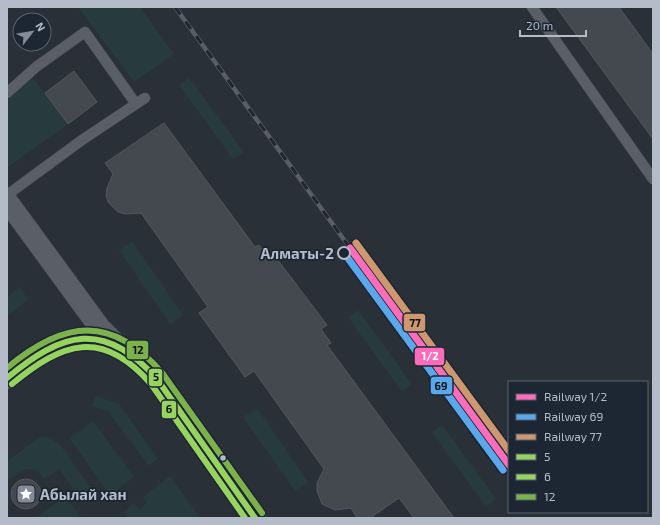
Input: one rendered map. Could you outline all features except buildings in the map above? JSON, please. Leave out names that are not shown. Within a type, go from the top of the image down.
[{"type":"street","points":[[7,201],[100,328],[147,369],[162,386],[255,518]]},
{"type":"street","points":[[7,378],[43,351],[57,344],[73,339],[91,338],[115,346],[126,352]]},
{"type":"lane","points":[[532,7],[653,179]]},
{"type":"lane","points":[[7,93],[36,67],[85,32],[136,104]]},
{"type":"lane","points":[[7,195],[76,144],[145,98]]},
{"type":"green space","points":[[78,7],[140,7],[174,54],[134,82]]},
{"type":"green space","points":[[29,73],[68,124],[7,168],[7,93]]},
{"type":"green space","points":[[189,78],[244,152],[233,159],[179,85]]},
{"type":"green space","points":[[132,241],[183,315],[170,324],[119,250]]},
{"type":"green space","points":[[20,287],[28,299],[7,317],[7,297]]},
{"type":"green space","points":[[358,310],[412,384],[402,392],[348,317]]},
{"type":"green space","points":[[95,396],[119,404],[158,459],[149,466],[108,411],[92,406]]},
{"type":"green space","points":[[257,408],[308,482],[295,491],[243,417]]},
{"type":"green space","points":[[93,421],[134,477],[110,495],[69,438]]},
{"type":"green space","points":[[442,425],[496,499],[486,507],[432,432]]},
{"type":"green space","points":[[41,436],[51,438],[61,446],[90,487],[90,498],[85,504],[59,469],[44,479],[36,470],[26,469],[7,480],[7,461]]},
{"type":"green space","points":[[170,476],[199,516],[196,518],[128,518],[123,512],[134,503],[139,509],[147,503],[143,497]]},
{"type":"green space","points":[[65,496],[81,518],[36,518]]},
{"type":"railway","points":[[175,7],[350,248]]},
{"type":"rail line","name":"77","points":[[356,243],[508,450]]},
{"type":"rail line","name":"1/2","points":[[350,248],[508,464]]},
{"type":"rail line","name":"69","points":[[344,253],[503,470]]},
{"type":"transit line","name":"12","points":[[7,368],[28,352],[48,340],[68,333],[87,330],[106,333],[125,341],[144,355],[163,374],[262,513]]},
{"type":"transit line","name":"5","points":[[7,378],[27,362],[46,350],[65,342],[83,339],[101,340],[119,347],[138,360],[157,379],[255,518]]},
{"type":"transit line","name":"6","points":[[12,384],[48,358],[65,351],[82,347],[99,348],[116,354],[133,366],[151,384],[245,518]]},
{"type":"place","name":"Алматы-2","points":[[344,253]]},
{"type":"place","name":"Абылай хан","points":[[26,494]]}]
